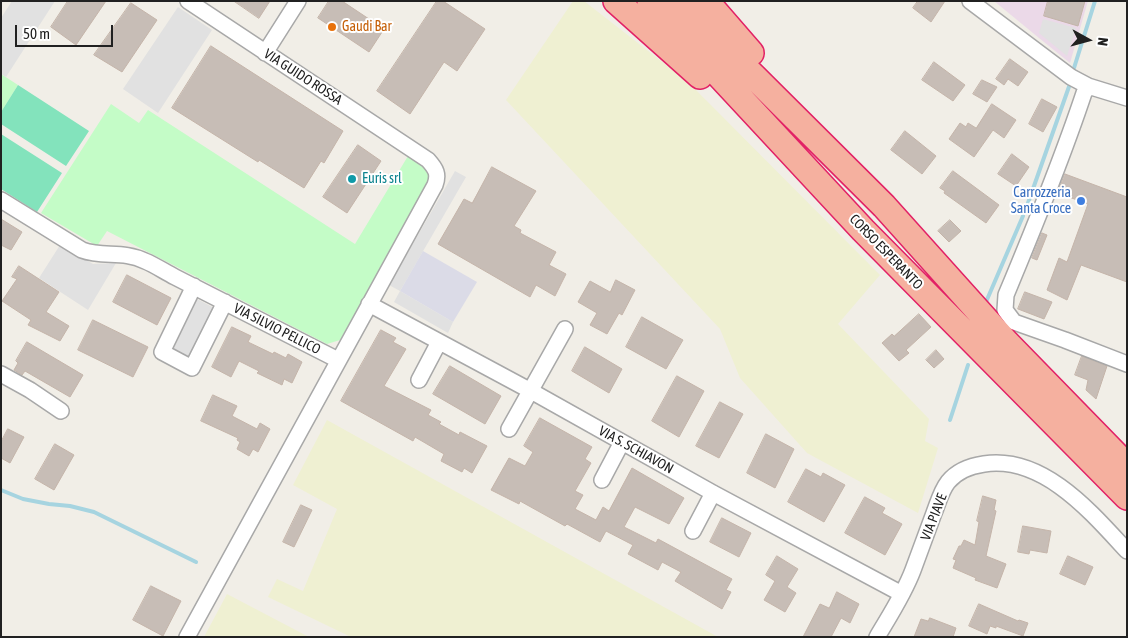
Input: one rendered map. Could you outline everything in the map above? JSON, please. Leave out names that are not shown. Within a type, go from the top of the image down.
[{"type":"highway","points":[[616,1],[679,56],[863,230]]},
{"type":"highway","name":"CORSO ESPERANTO","points":[[650,1],[863,230],[1127,497]]},
{"type":"highway","name":"CORSO ESPERANTO","points":[[678,1],[884,206],[1007,343],[1127,466]]},
{"type":"highway","points":[[706,1],[884,206]]},
{"type":"street","name":"VIA GUIDO ROSSA","points":[[188,1],[428,160],[436,168],[438,177],[369,304]]},
{"type":"street","points":[[266,52],[298,1]]},
{"type":"street","points":[[970,1],[1055,66],[1088,86],[1127,98]]},
{"type":"street","points":[[1088,86],[1067,146],[1006,295],[1005,310],[1014,322],[1127,364]]},
{"type":"street","name":"VIA SILVIO PELLICO","points":[[1,200],[82,250],[92,254],[116,253],[130,255],[145,260],[338,360]]},
{"type":"street","points":[[194,286],[162,352],[192,368],[225,302]]},
{"type":"street","points":[[187,637],[369,304]]},
{"type":"street","name":"VIA S. SCHIAVON","points":[[369,304],[531,391],[713,493],[902,594]]},
{"type":"street","points":[[509,429],[565,329]]},
{"type":"street","points":[[419,380],[439,342]]},
{"type":"street","points":[[1,374],[30,390],[61,411]]},
{"type":"street","points":[[602,480],[622,442]]},
{"type":"street","name":"VIA PIAVE","points":[[877,637],[902,594],[912,572],[940,497],[948,482],[962,470],[977,465],[1011,464],[1045,476],[1101,523],[1127,551]]},
{"type":"street","points":[[693,531],[713,493]]},
{"type":"shaded area","points":[[12,1],[55,1],[6,77],[1,74],[1,18]]},
{"type":"shaded area","points":[[994,1],[1088,1],[1070,63],[1039,38]]},
{"type":"shaded area","points":[[178,7],[212,30],[158,113],[123,89]]},
{"type":"shaded area","points":[[1043,19],[1076,28],[1067,56],[1039,33]]},
{"type":"shaded area","points":[[455,171],[466,177],[400,291],[389,285]]},
{"type":"shaded area","points":[[60,245],[93,264],[116,263],[88,310],[39,278]]},
{"type":"shaded area","points":[[423,251],[477,282],[453,322],[400,291]]},
{"type":"shaded area","points":[[400,291],[453,322],[448,333],[394,302]]},
{"type":"shaded area","points":[[197,299],[214,308],[190,358],[173,349]]},
{"type":"green space","points":[[573,1],[584,1],[688,82],[880,275],[838,324],[929,419],[925,441],[938,448],[918,513],[807,453],[740,378],[720,329],[506,100]]},
{"type":"green space","points":[[1,74],[18,85],[1,112]]},
{"type":"green space","points":[[18,85],[89,131],[66,166],[1,124],[1,112]]},
{"type":"green space","points":[[111,104],[139,123],[148,110],[355,244],[408,156],[428,169],[431,179],[340,340],[327,344],[107,231],[97,246],[41,213]]},
{"type":"green space","points":[[1,134],[62,173],[37,212],[1,189]]},
{"type":"green space","points":[[327,420],[718,637],[351,637],[268,597],[277,579],[303,591],[337,509],[293,485]]},
{"type":"green space","points":[[227,594],[309,637],[204,637]]},
{"type":"building","points":[[68,1],[106,1],[76,45],[51,27]]},
{"type":"building","points":[[234,1],[270,1],[259,18]]},
{"type":"building","points":[[329,1],[342,1],[384,29],[369,52],[318,18]]},
{"type":"building","points":[[437,1],[443,1],[485,29],[457,71],[444,62],[410,114],[377,91]]},
{"type":"building","points":[[918,1],[945,1],[931,22],[913,8]]},
{"type":"building","points":[[1048,1],[1085,1],[1078,26],[1044,16]]},
{"type":"building","points":[[131,3],[157,20],[122,72],[94,55]]},
{"type":"building","points":[[211,46],[343,131],[324,163],[321,161],[304,188],[259,160],[258,162],[172,108]]},
{"type":"building","points":[[1010,59],[1028,72],[1018,86],[1008,79],[1004,85],[996,79]]},
{"type":"building","points":[[934,62],[965,85],[953,101],[922,80]]},
{"type":"building","points":[[982,80],[997,87],[987,102],[973,94]]},
{"type":"building","points":[[1042,99],[1057,107],[1043,132],[1029,124]]},
{"type":"building","points":[[992,104],[1016,120],[1004,138],[993,130],[974,157],[949,139],[960,123],[966,127],[968,123],[976,128]]},
{"type":"building","points":[[905,131],[936,156],[922,174],[891,150]]},
{"type":"building","name":"Euris srl","points":[[358,145],[381,161],[347,213],[323,197]]},
{"type":"building","points":[[1012,154],[1029,167],[1016,186],[998,174]]},
{"type":"building","points":[[492,167],[536,191],[514,226],[521,230],[520,233],[556,252],[549,265],[566,274],[555,296],[536,285],[530,297],[438,244],[464,199],[472,203]]},
{"type":"building","points":[[953,171],[999,205],[986,223],[944,193],[945,191],[940,188]]},
{"type":"building","points":[[1065,174],[1127,197],[1127,282],[1081,265],[1067,300],[1047,290],[1059,258],[1067,262],[1088,204],[1058,193]]},
{"type":"building","points":[[1,219],[22,232],[11,250],[1,245]]},
{"type":"building","points":[[950,220],[961,231],[949,242],[938,231]]},
{"type":"building","points":[[1042,233],[1047,235],[1037,260],[1032,258]]},
{"type":"building","points":[[19,266],[59,292],[46,312],[69,326],[60,341],[28,325],[31,320],[2,301],[17,279],[12,277]]},
{"type":"building","points":[[127,275],[171,298],[157,325],[113,302]]},
{"type":"building","points":[[616,280],[635,290],[622,315],[619,313],[607,334],[590,325],[597,313],[578,302],[590,281],[610,292]]},
{"type":"building","points":[[1025,292],[1052,302],[1044,319],[1018,309]]},
{"type":"building","points":[[919,314],[931,327],[906,350],[909,353],[899,361],[882,343],[892,334],[894,336]]},
{"type":"building","points":[[642,317],[683,340],[666,369],[626,347]]},
{"type":"building","points":[[93,320],[148,347],[133,377],[78,350]]},
{"type":"building","points":[[232,327],[251,336],[248,342],[286,358],[288,354],[302,362],[292,383],[284,379],[282,385],[257,373],[259,371],[239,361],[231,377],[212,367]]},
{"type":"building","points":[[381,330],[396,338],[393,342],[406,349],[384,386],[431,410],[428,415],[441,422],[439,424],[459,435],[460,432],[487,446],[472,473],[464,468],[462,472],[441,461],[444,454],[415,437],[413,441],[341,401]]},
{"type":"building","points":[[27,342],[83,375],[70,397],[25,371],[22,375],[14,370],[18,363],[16,361]]},
{"type":"building","points":[[585,347],[622,369],[609,393],[572,371]]},
{"type":"building","points":[[936,350],[944,359],[934,368],[926,360]]},
{"type":"building","points":[[1082,356],[1107,366],[1096,399],[1086,390],[1088,380],[1075,375]]},
{"type":"building","points":[[450,366],[501,396],[485,424],[433,394]]},
{"type":"building","points":[[677,376],[704,391],[679,437],[652,421]]},
{"type":"building","points":[[213,395],[237,406],[232,416],[257,429],[260,423],[270,429],[258,452],[253,449],[249,456],[237,449],[240,442],[237,440],[238,438],[201,421]]},
{"type":"building","points":[[720,402],[743,414],[719,458],[696,446]]},
{"type":"building","points":[[540,418],[592,447],[585,459],[591,463],[575,491],[583,495],[575,509],[596,520],[603,507],[609,511],[632,468],[684,498],[669,524],[635,507],[624,527],[656,543],[658,539],[732,579],[726,590],[731,592],[722,609],[675,581],[681,572],[662,562],[658,570],[628,554],[633,545],[606,531],[600,542],[567,524],[565,526],[520,501],[519,504],[491,490],[509,458],[525,466],[533,452],[524,446]]},
{"type":"building","points":[[8,429],[24,437],[10,463],[1,458],[1,442]]},
{"type":"building","points":[[766,434],[794,449],[775,488],[747,473]]},
{"type":"building","points":[[55,444],[74,455],[54,490],[35,479]]},
{"type":"building","points":[[806,469],[821,477],[823,473],[845,485],[824,522],[788,502]]},
{"type":"building","points":[[983,496],[996,500],[994,510],[996,511],[986,556],[1006,564],[997,588],[975,580],[976,578],[953,568],[956,560],[953,559],[964,540],[975,545],[979,522],[977,521]]},
{"type":"building","points":[[865,497],[885,508],[882,513],[902,524],[885,555],[845,533]]},
{"type":"building","points":[[301,505],[312,510],[294,547],[283,542]]},
{"type":"building","points":[[722,518],[751,533],[739,557],[710,542]]},
{"type":"building","points":[[1023,526],[1051,531],[1047,553],[1030,550],[1029,554],[1018,552]]},
{"type":"building","points":[[777,556],[798,569],[787,587],[796,593],[785,612],[764,600],[775,581],[766,575]]},
{"type":"building","points":[[1068,556],[1093,567],[1085,585],[1060,574]]},
{"type":"building","points":[[151,586],[181,601],[163,636],[133,620]]},
{"type":"building","points":[[837,592],[859,604],[850,623],[841,618],[831,637],[803,637],[820,604],[829,608]]},
{"type":"building","points":[[979,604],[1018,621],[1028,623],[1023,636],[996,626],[996,628],[990,626],[987,634],[969,626]]},
{"type":"building","points":[[930,618],[956,628],[953,637],[914,637],[921,619],[928,621]]},
{"type":"waterway","points":[[1074,68],[1095,1]]},
{"type":"waterway","points":[[1028,203],[1071,81]]},
{"type":"waterway","points":[[986,302],[1023,216]]},
{"type":"waterway","points":[[950,420],[968,365]]},
{"type":"waterway","points":[[1,490],[23,499],[70,506],[94,512],[196,562]]},
{"type":"place","name":"Gaudi Bar","points":[[332,27]]},
{"type":"place","name":"Euris srl","points":[[352,179]]},
{"type":"place","name":"Carrozzeria Santa Croce","points":[[1081,201]]}]
